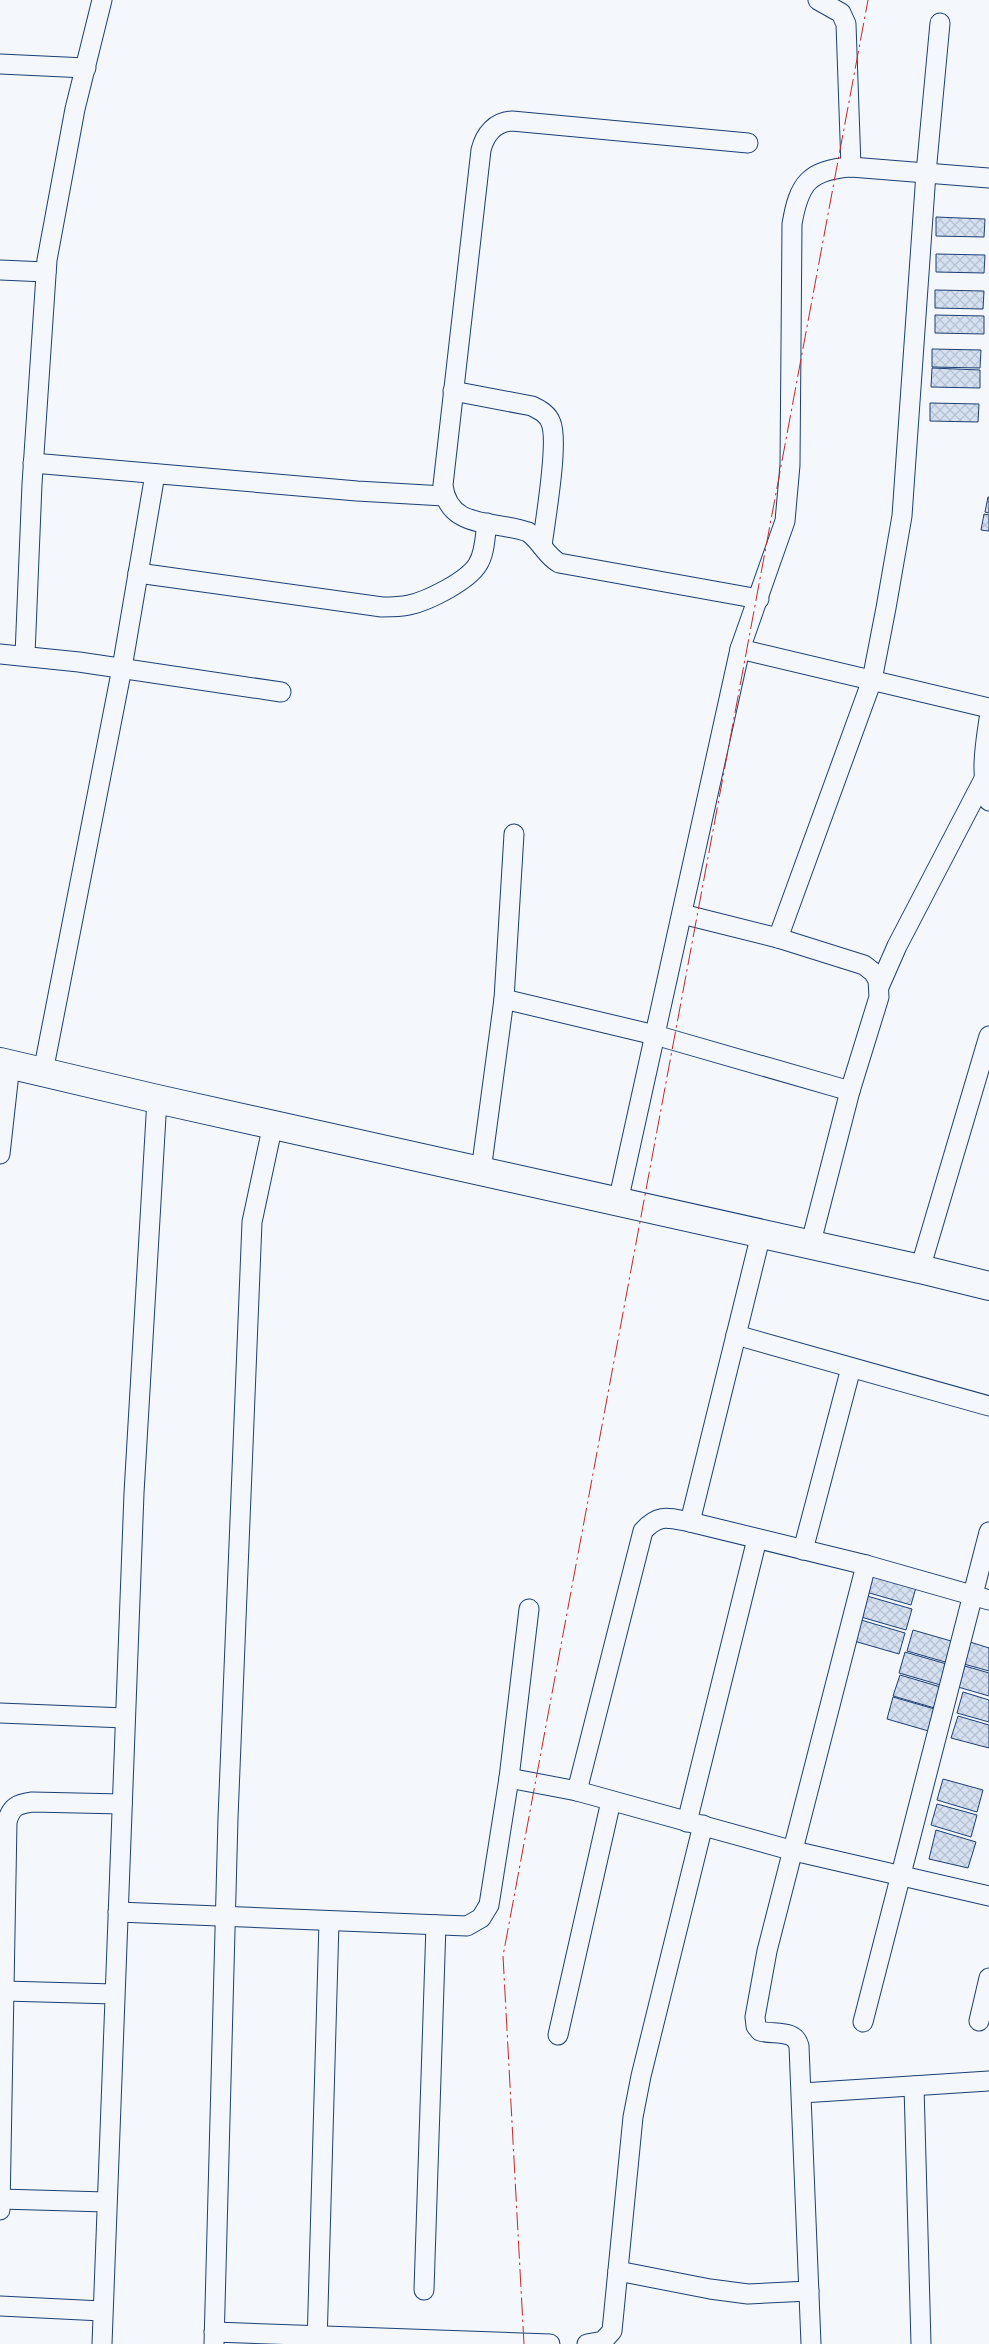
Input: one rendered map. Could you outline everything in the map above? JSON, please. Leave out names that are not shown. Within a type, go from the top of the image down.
[{"type":"main road","points":[[5,1063],[157,1099],[989,1286]]},
{"type":"street","points":[[25,655],[33,464],[46,272],[52,230],[72,128],[102,0]]},
{"type":"street","points":[[818,0],[840,13],[846,24],[851,167]]},
{"type":"street","points":[[778,938],[872,680],[902,516],[926,173],[940,23]]},
{"type":"street","points":[[0,64],[86,68]]},
{"type":"street","points":[[748,142],[512,121],[497,125],[489,132],[481,150],[444,471],[444,496],[447,504],[463,518],[528,532],[552,559],[559,563],[759,599]]},
{"type":"street","points":[[618,1202],[740,649],[783,528],[789,493],[792,224],[796,203],[806,182],[831,168],[851,167],[989,178]]},
{"type":"street","points":[[0,270],[46,272]]},
{"type":"street","points":[[453,391],[532,406],[540,410],[551,422],[553,446],[542,546]]},
{"type":"street","points":[[33,464],[357,491],[444,496]]},
{"type":"street","points":[[43,1072],[122,668],[154,474]]},
{"type":"street","points":[[138,573],[382,607],[400,607],[427,599],[460,582],[474,570],[482,556],[487,523]]},
{"type":"street","points":[[740,649],[989,708]]},
{"type":"street","points":[[0,654],[25,655],[122,668],[281,692]]},
{"type":"street","points":[[989,719],[985,746],[985,777],[989,801]]},
{"type":"street","points":[[879,987],[897,946],[985,777]]},
{"type":"street","points":[[480,1171],[504,999],[514,834]]},
{"type":"street","points":[[682,914],[778,938],[864,965],[873,972],[879,987],[879,997],[850,1092],[810,1246]]},
{"type":"street","points":[[504,999],[655,1035],[850,1092]]},
{"type":"street","points":[[920,1269],[989,1036]]},
{"type":"street","points":[[0,1154],[5,1063]]},
{"type":"street","points":[[102,2344],[134,1493],[157,1099]]},
{"type":"street","points":[[273,1124],[252,1222],[239,1517],[214,2338],[550,2344]]},
{"type":"street","points":[[690,1522],[761,1234]]},
{"type":"street","points":[[736,1335],[989,1406]]},
{"type":"street","points":[[803,1550],[851,1368]]},
{"type":"street","points":[[578,1791],[643,1531],[652,1520],[664,1517],[690,1522],[866,1565],[981,1598]]},
{"type":"street","points":[[863,2022],[901,1876],[981,1598],[989,1532]]},
{"type":"street","points":[[586,2344],[603,2341],[612,2330],[633,2117],[757,1538]]},
{"type":"street","points":[[811,2344],[802,2093],[798,2039],[792,2035],[760,2031],[756,2026],[755,2017],[767,1951],[866,1565]]},
{"type":"street","points":[[118,1912],[329,1922],[467,1926],[480,1918],[489,1905],[509,1778],[529,1609]]},
{"type":"street","points":[[2,1712],[125,1718]]},
{"type":"street","points":[[509,1778],[578,1791],[794,1851],[989,1896]]},
{"type":"street","points":[[558,2034],[612,1801]]},
{"type":"street","points":[[0,2210],[2,2013],[7,1822],[10,1810],[19,1804],[32,1802],[122,1804]]},
{"type":"street","points":[[317,2339],[329,1922]]},
{"type":"street","points":[[424,2290],[436,1925]]},
{"type":"street","points":[[978,2021],[989,1978]]},
{"type":"street","points":[[4,1991],[114,1994]]},
{"type":"street","points":[[802,2093],[989,2081]]},
{"type":"street","points":[[914,2086],[921,2344]]},
{"type":"street","points":[[0,2199],[106,2202]]},
{"type":"street","points":[[618,2271],[710,2289],[748,2294],[809,2291]]},
{"type":"street","points":[[0,2306],[102,2311]]},
{"type":"building","points":[[936,217],[985,219],[984,237],[936,236]]},
{"type":"building","points":[[936,254],[985,255],[984,273],[936,272]]},
{"type":"building","points":[[935,290],[984,291],[983,309],[935,308]]},
{"type":"building","points":[[935,315],[984,316],[984,334],[935,333]]},
{"type":"building","points":[[932,349],[981,350],[980,368],[932,367]]},
{"type":"building","points":[[932,368],[980,370],[980,388],[931,387]]},
{"type":"building","points":[[930,403],[979,404],[978,422],[930,421]]},
{"type":"building","points":[[989,497],[989,513],[985,512]]},
{"type":"building","points":[[984,514],[989,515],[989,531],[981,530]]},
{"type":"building","points":[[872,1571],[917,1584],[911,1605],[866,1592]]},
{"type":"building","points":[[867,1596],[912,1609],[906,1630],[861,1617]]},
{"type":"building","points":[[861,1620],[905,1633],[899,1654],[854,1641]]},
{"type":"building","points":[[913,1630],[958,1643],[952,1664],[907,1651]]},
{"type":"building","points":[[970,1642],[989,1648],[989,1671],[964,1664]]},
{"type":"building","points":[[905,1652],[950,1665],[944,1686],[899,1673]]},
{"type":"building","points":[[965,1666],[989,1673],[989,1696],[958,1687]]},
{"type":"building","points":[[900,1675],[944,1688],[938,1709],[893,1696]]},
{"type":"building","points":[[963,1692],[989,1700],[989,1722],[957,1713]]},
{"type":"building","points":[[893,1697],[938,1710],[932,1732],[887,1719]]},
{"type":"building","points":[[958,1716],[989,1725],[989,1748],[951,1738]]},
{"type":"building","points":[[943,1779],[983,1790],[977,1812],[937,1800]]},
{"type":"building","points":[[937,1804],[977,1815],[971,1837],[931,1825]]},
{"type":"building","points":[[936,1830],[976,1842],[968,1868],[929,1859]]},
{"type":"power","points":[[524,2344],[503,1956],[868,0]]}]
